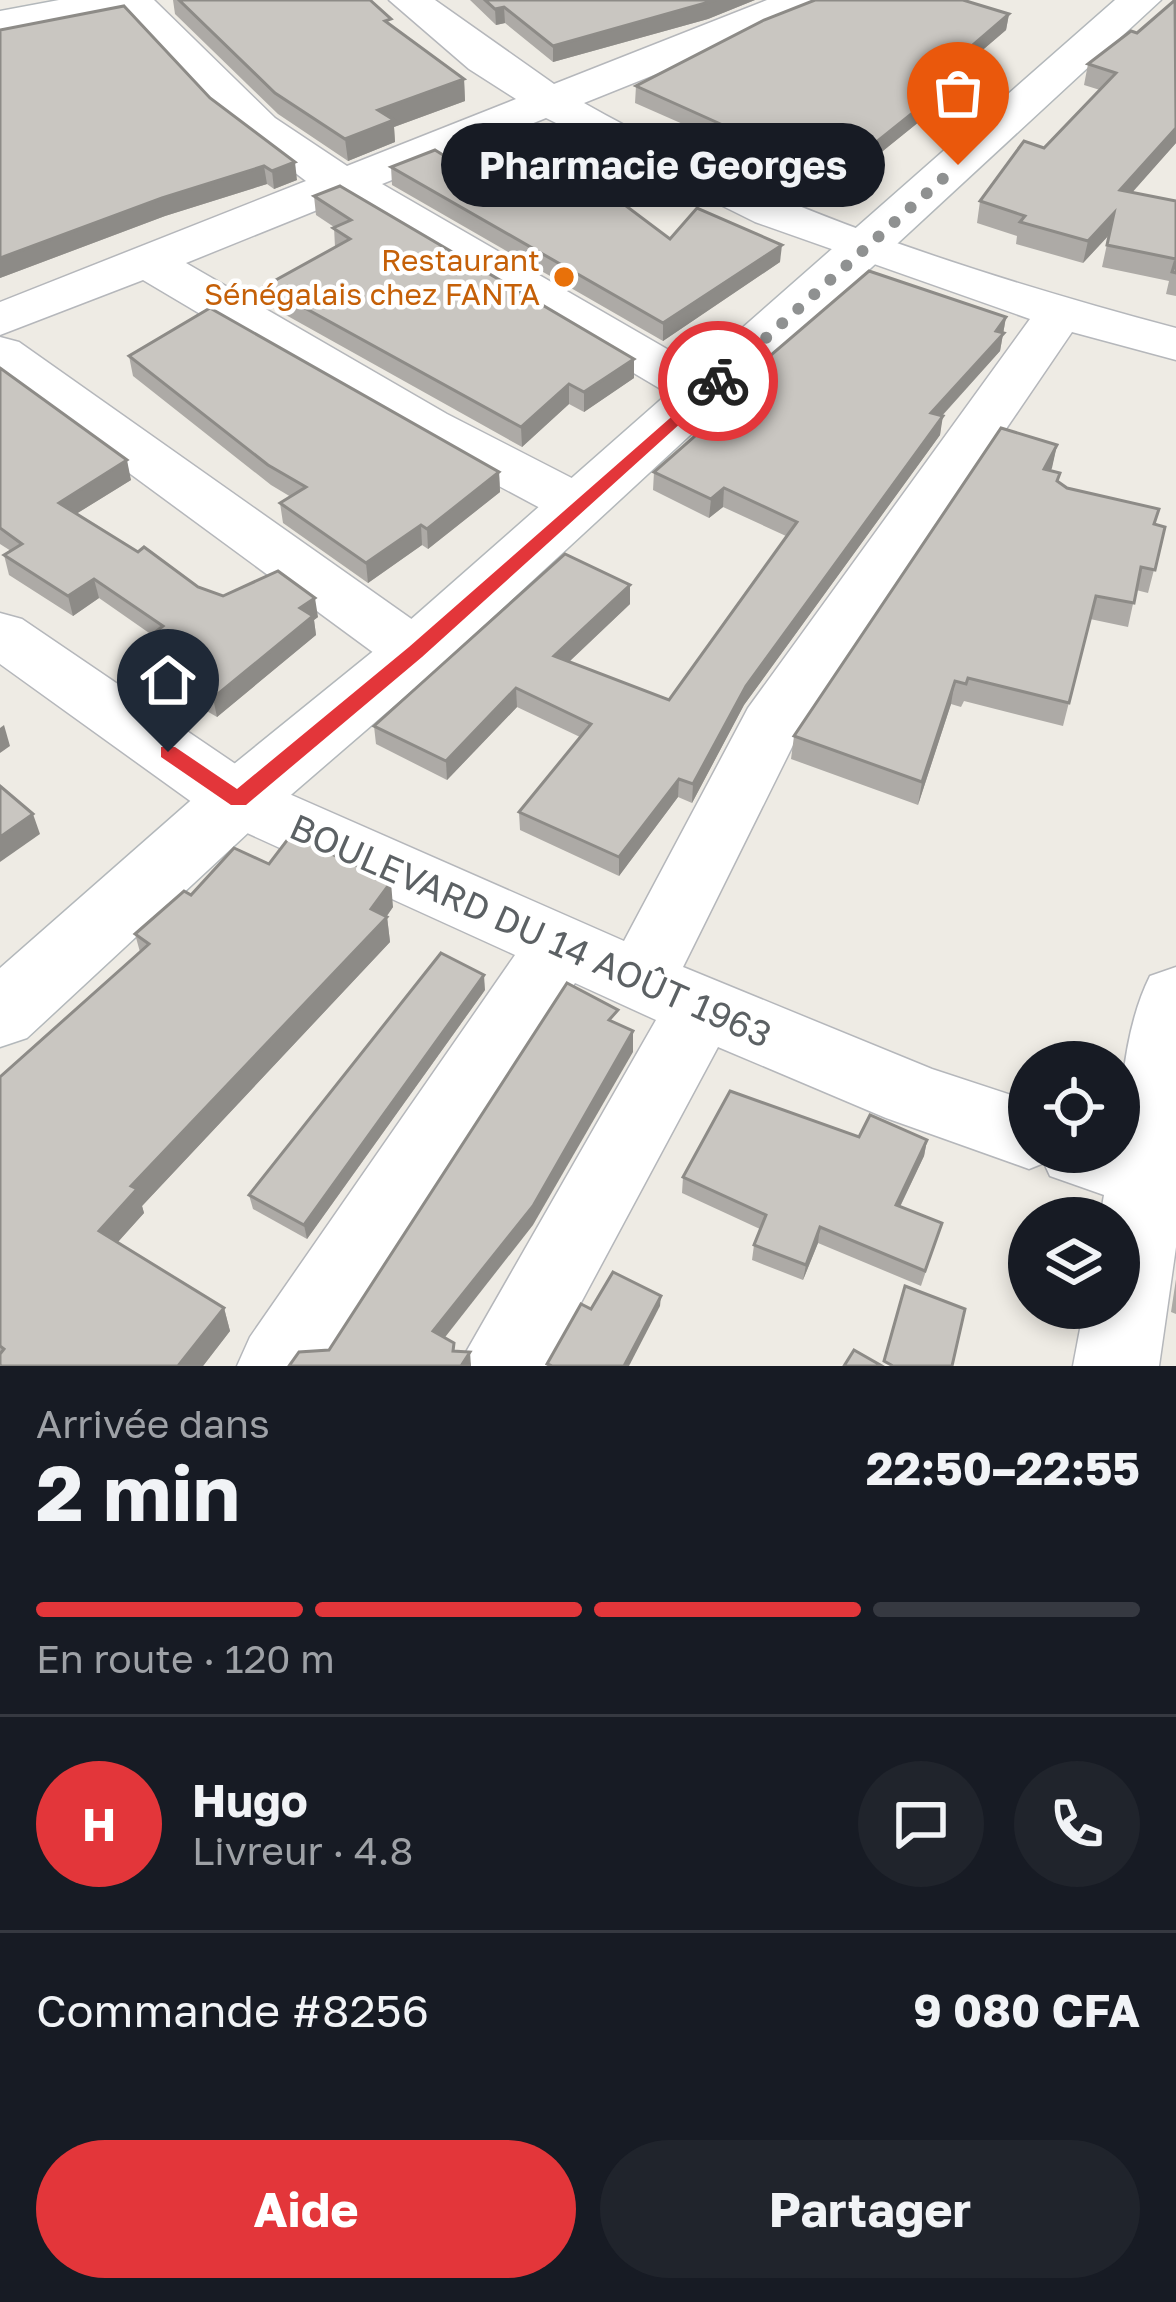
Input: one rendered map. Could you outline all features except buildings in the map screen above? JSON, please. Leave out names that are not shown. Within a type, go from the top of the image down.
[{"type":"main road","points":[[0,24],[130,0]]},
{"type":"main road","points":[[0,1015],[238,800],[416,652],[1140,0]]},
{"type":"street","points":[[130,0],[278,146],[308,167],[348,184],[706,393]]},
{"type":"street","points":[[409,0],[438,26],[547,100],[696,176],[866,247],[1058,314],[1176,344]]},
{"type":"street","points":[[682,0],[730,30]]},
{"type":"street","points":[[0,320],[805,0]]},
{"type":"street","points":[[149,263],[428,426],[578,504]]},
{"type":"street","points":[[501,1366],[671,995],[771,724],[1058,314]]},
{"type":"street","points":[[0,353],[416,652]]},
{"type":"street","name":"BOULEVARD DU 14 AOÛT 1963","points":[[0,634],[238,800],[671,995],[913,1095],[1008,1128]]},
{"type":"street","points":[[280,1366],[562,944]]},
{"type":"street","points":[[1140,1146],[1176,997]]},
{"type":"street","points":[[1116,1366],[1134,1173]]},
{"type":"way so far","points":[[718,381],[958,165]]},
{"type":"place","name":"Pharmacie Georges","points":[[958,165]]},
{"type":"place","name":"Restaurant Sénégalais chez FANTA","points":[[564,277]]},
{"type":"route","points":[[168,752],[238,800],[416,652],[718,381]]}]
